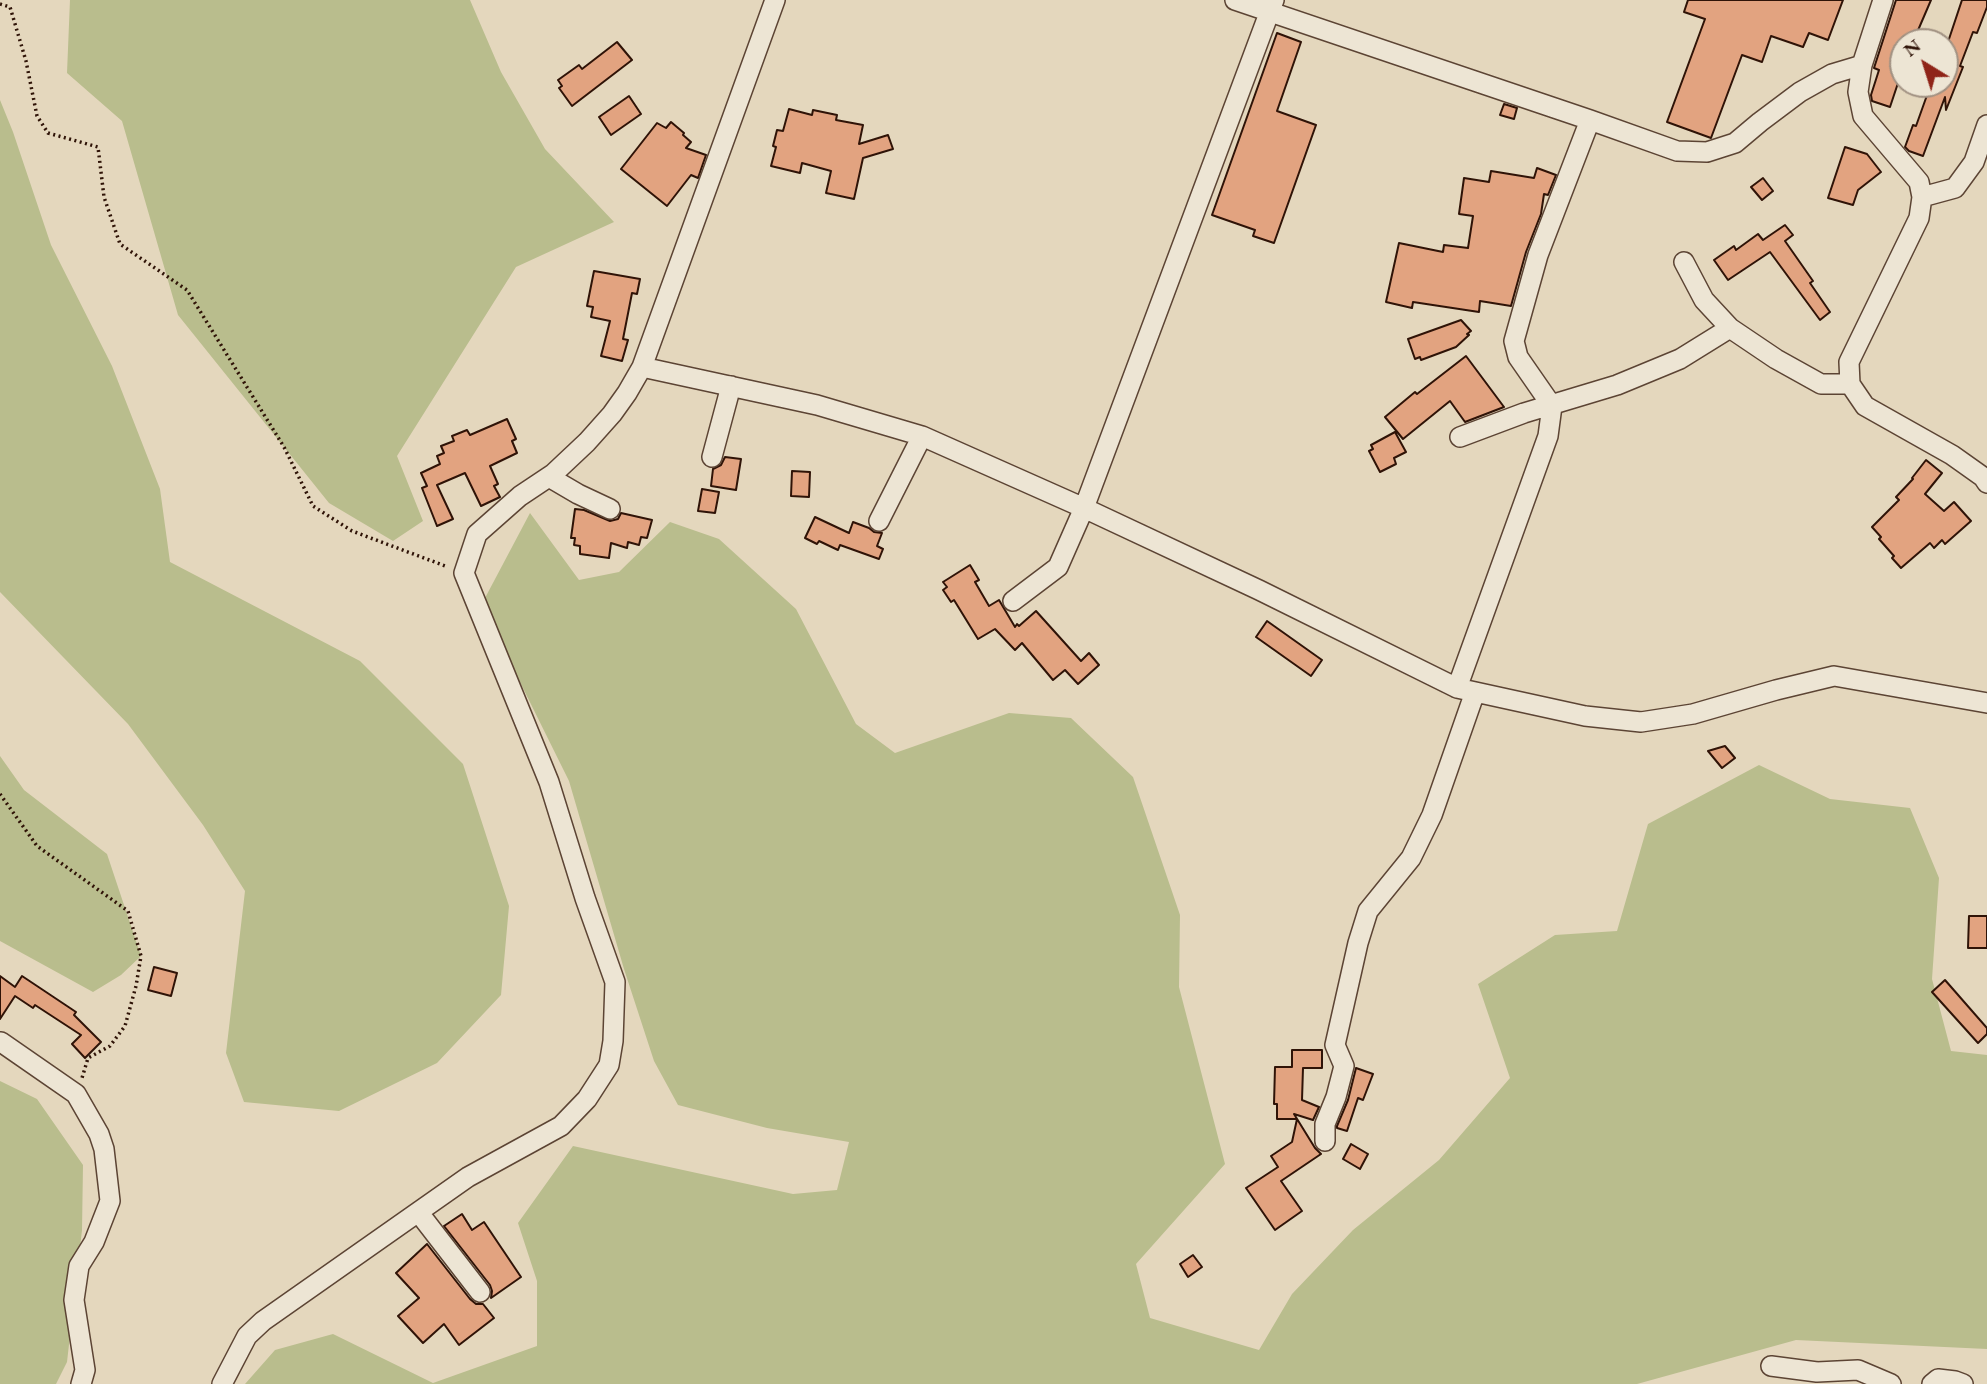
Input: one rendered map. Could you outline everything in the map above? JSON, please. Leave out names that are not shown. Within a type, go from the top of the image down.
[{"type":"street","points":[[222,1384],[247,1336],[262,1321],[468,1177],[561,1126],[587,1099],[609,1065],[613,1041],[615,982],[585,898],[549,782],[464,573],[477,534],[520,496],[549,477],[587,442],[612,414],[642,367],[775,0]]},
{"type":"street","points":[[1235,0],[1272,6],[1677,151],[1707,152],[1735,143],[1800,92],[1832,74],[1862,65]]},
{"type":"street","points":[[1883,0],[1862,65],[1858,92],[1863,116],[1919,182],[1922,198],[1919,218],[1849,362],[1850,384],[1864,406],[1952,455],[1983,477],[1987,483]]},
{"type":"street","points":[[1013,601],[1058,567],[1084,508],[1272,6]]},
{"type":"street","points":[[1325,1141],[1325,1124],[1336,1097],[1343,1066],[1335,1045],[1368,911],[1410,858],[1433,815],[1466,690],[1548,436],[1552,406],[1518,357],[1514,341],[1538,255],[1590,120]]},
{"type":"street","points":[[1922,198],[1955,188],[1974,162],[1987,125]]},
{"type":"street","points":[[1684,262],[1704,300],[1730,328],[1776,359],[1821,384],[1850,384]]},
{"type":"street","points":[[1460,437],[1524,413],[1617,385],[1680,359],[1730,328]]},
{"type":"street","points":[[642,367],[817,405],[922,436],[1084,508],[1466,690],[1585,716],[1641,722],[1693,715],[1834,676],[1987,703]]},
{"type":"street","points":[[712,457],[731,386]]},
{"type":"street","points":[[879,521],[922,436]]},
{"type":"street","points":[[549,477],[611,509]]},
{"type":"street","points":[[1,1042],[76,1094],[99,1134],[104,1149],[110,1201],[94,1242],[79,1266],[74,1300],[85,1370],[81,1384]]},
{"type":"street","points":[[419,1213],[480,1292]]},
{"type":"street","points":[[1770,1366],[1816,1372],[1858,1370],[1891,1384]]},
{"type":"street","points":[[1932,1384],[1938,1379],[1963,1384]]},
{"type":"path","points":[[0,4],[10,7],[26,61],[37,116],[48,133],[98,147],[104,197],[120,244],[187,290],[284,447],[313,506],[352,531],[464,573]]},
{"type":"path","points":[[0,794],[37,846],[128,911],[136,935],[141,956],[125,1026],[110,1046],[88,1058],[76,1094]]},
{"type":"green space","points":[[70,0],[470,0],[501,72],[545,149],[614,222],[516,267],[397,456],[423,521],[393,541],[329,503],[178,315],[122,121],[67,73]]},
{"type":"green space","points":[[0,100],[51,245],[112,366],[160,489],[170,562],[360,661],[463,764],[509,906],[501,995],[437,1063],[339,1111],[244,1102],[226,1053],[245,891],[203,825],[128,724],[0,592]]},
{"type":"green space","points":[[530,513],[579,580],[619,572],[670,522],[719,539],[796,609],[856,724],[895,753],[1009,713],[1071,718],[1133,777],[1180,915],[1179,987],[1225,1164],[1136,1264],[1150,1318],[1259,1350],[1292,1294],[1353,1230],[1439,1160],[1510,1078],[1478,984],[1555,935],[1617,931],[1648,824],[1759,765],[1830,799],[1910,808],[1939,878],[1932,979],[1951,1051],[1987,1055],[1987,1349],[1796,1340],[1637,1384],[245,1384],[275,1350],[333,1334],[433,1383],[537,1346],[537,1281],[518,1223],[573,1146],[793,1194],[837,1190],[849,1142],[767,1128],[678,1105],[654,1061],[569,781],[515,672],[485,598]]},
{"type":"green space","points":[[0,756],[24,790],[107,854],[141,956],[121,975],[93,992],[0,941]]},
{"type":"green space","points":[[0,1081],[37,1099],[83,1165],[82,1230],[67,1362],[56,1384],[0,1384]]},
{"type":"building","points":[[1688,0],[1843,0],[1828,40],[1809,33],[1803,47],[1771,36],[1762,62],[1742,55],[1711,138],[1667,122],[1705,19],[1684,12]]},
{"type":"building","points":[[1896,0],[1931,0],[1919,28],[1889,28],[1889,98],[1893,98],[1890,107],[1872,101],[1871,95],[1879,70],[1874,68]]},
{"type":"building","points":[[1962,0],[1987,0],[1977,33],[1973,32],[1960,66],[1963,67],[1959,77],[1959,28],[1953,28]]},
{"type":"building","points":[[1277,33],[1301,42],[1277,111],[1316,125],[1274,243],[1253,236],[1255,230],[1212,215]]},
{"type":"building","points":[[617,42],[632,60],[572,106],[559,88],[562,86],[558,80],[579,65],[582,69]]},
{"type":"building","points":[[629,96],[641,114],[611,135],[599,117]]},
{"type":"building","points":[[1926,98],[1945,98],[1923,156],[1905,147],[1913,125],[1916,126]]},
{"type":"building","points":[[1945,98],[1951,98],[1946,110]]},
{"type":"building","points":[[1504,104],[1517,108],[1514,119],[1500,115]]},
{"type":"building","points":[[789,109],[812,115],[813,110],[837,115],[836,120],[863,125],[859,144],[888,135],[893,149],[863,158],[854,199],[826,193],[831,171],[802,163],[800,173],[771,166],[777,130],[783,131]]},
{"type":"building","points":[[671,122],[691,142],[686,148],[706,155],[698,178],[691,175],[667,206],[621,169],[657,123],[666,128]]},
{"type":"building","points":[[1845,147],[1867,154],[1881,172],[1858,190],[1853,205],[1828,198]]},
{"type":"building","points":[[1537,168],[1556,175],[1548,195],[1544,194],[1541,214],[1526,252],[1511,306],[1480,301],[1479,312],[1413,302],[1412,308],[1386,302],[1399,243],[1443,252],[1444,245],[1468,248],[1473,216],[1459,214],[1464,178],[1489,182],[1491,171],[1534,178]]},
{"type":"building","points":[[1763,178],[1773,191],[1762,200],[1751,187]]},
{"type":"building","points":[[1785,225],[1793,235],[1785,241],[1813,281],[1810,283],[1830,312],[1820,320],[1770,252],[1728,280],[1714,260],[1734,246],[1736,250],[1758,234],[1763,240]]},
{"type":"building","points":[[594,271],[640,279],[637,294],[632,293],[623,339],[628,340],[622,361],[601,356],[610,321],[591,317],[593,307],[587,306]]},
{"type":"building","points":[[1461,320],[1471,331],[1456,347],[1421,360],[1420,357],[1415,359],[1408,339]]},
{"type":"building","points":[[1466,356],[1504,407],[1465,422],[1450,401],[1403,439],[1385,417]]},
{"type":"building","points":[[507,419],[516,439],[512,441],[517,453],[490,466],[498,484],[494,486],[500,497],[481,506],[465,473],[437,485],[453,519],[437,526],[422,488],[427,486],[421,473],[440,464],[437,456],[444,453],[441,446],[454,441],[452,436],[467,430],[470,435]]},
{"type":"building","points":[[1395,432],[1406,452],[1394,458],[1396,464],[1380,472],[1369,451],[1373,449],[1371,445]]},
{"type":"building","points":[[725,457],[741,459],[736,490],[711,486],[713,469],[721,465]]},
{"type":"building","points":[[1926,460],[1942,473],[1925,494],[1944,511],[1954,502],[1971,521],[1945,544],[1942,540],[1934,548],[1930,543],[1901,568],[1872,527],[1899,500],[1896,497]]},
{"type":"building","points":[[792,471],[810,472],[809,497],[791,496]]},
{"type":"building","points":[[702,489],[719,492],[715,513],[698,511]]},
{"type":"building","points":[[575,509],[610,521],[618,519],[621,513],[652,520],[647,538],[641,537],[639,545],[628,542],[627,548],[611,543],[609,558],[580,554],[580,546],[574,545],[575,538],[571,538]]},
{"type":"building","points":[[815,517],[849,533],[853,522],[882,533],[877,546],[883,549],[879,559],[840,545],[838,550],[805,538]]},
{"type":"building","points":[[970,565],[979,580],[975,582],[989,606],[999,600],[1015,627],[1036,611],[1081,661],[1089,653],[1099,665],[1078,684],[1065,670],[1053,680],[1022,643],[1015,650],[995,629],[978,639],[954,600],[951,602],[943,590],[947,587],[943,582]]},
{"type":"building","points":[[1267,621],[1322,660],[1311,676],[1256,637]]},
{"type":"building","points":[[1725,746],[1735,758],[1722,768],[1708,751]]},
{"type":"building","points":[[1969,916],[1987,916],[1987,948],[1968,948]]},
{"type":"building","points":[[154,967],[177,973],[171,996],[148,990]]},
{"type":"building","points":[[0,976],[15,987],[22,976],[76,1012],[74,1015],[101,1042],[85,1058],[72,1044],[81,1035],[35,1005],[33,1008],[15,996],[0,1019]]},
{"type":"building","points":[[1945,980],[1987,1028],[1987,1034],[1978,1043],[1932,992]]},
{"type":"building","points":[[1292,1050],[1322,1050],[1322,1068],[1303,1068],[1302,1100],[1319,1107],[1313,1120],[1294,1114],[1321,1154],[1281,1181],[1302,1211],[1275,1230],[1246,1188],[1278,1167],[1271,1156],[1292,1142],[1297,1119],[1277,1119],[1277,1104],[1274,1104],[1275,1067],[1292,1067]]},
{"type":"building","points":[[1356,1068],[1373,1074],[1363,1100],[1358,1098],[1347,1131],[1337,1126],[1348,1100]]},
{"type":"building","points":[[1351,1144],[1368,1154],[1360,1169],[1343,1159]]},
{"type":"building","points":[[462,1214],[472,1230],[484,1222],[521,1277],[491,1298],[490,1285],[444,1226]]},
{"type":"building","points":[[427,1244],[470,1299],[476,1304],[483,1304],[494,1318],[459,1345],[444,1324],[423,1343],[398,1316],[419,1298],[396,1273]]},
{"type":"building","points":[[1193,1255],[1202,1267],[1188,1277],[1180,1264]]}]
